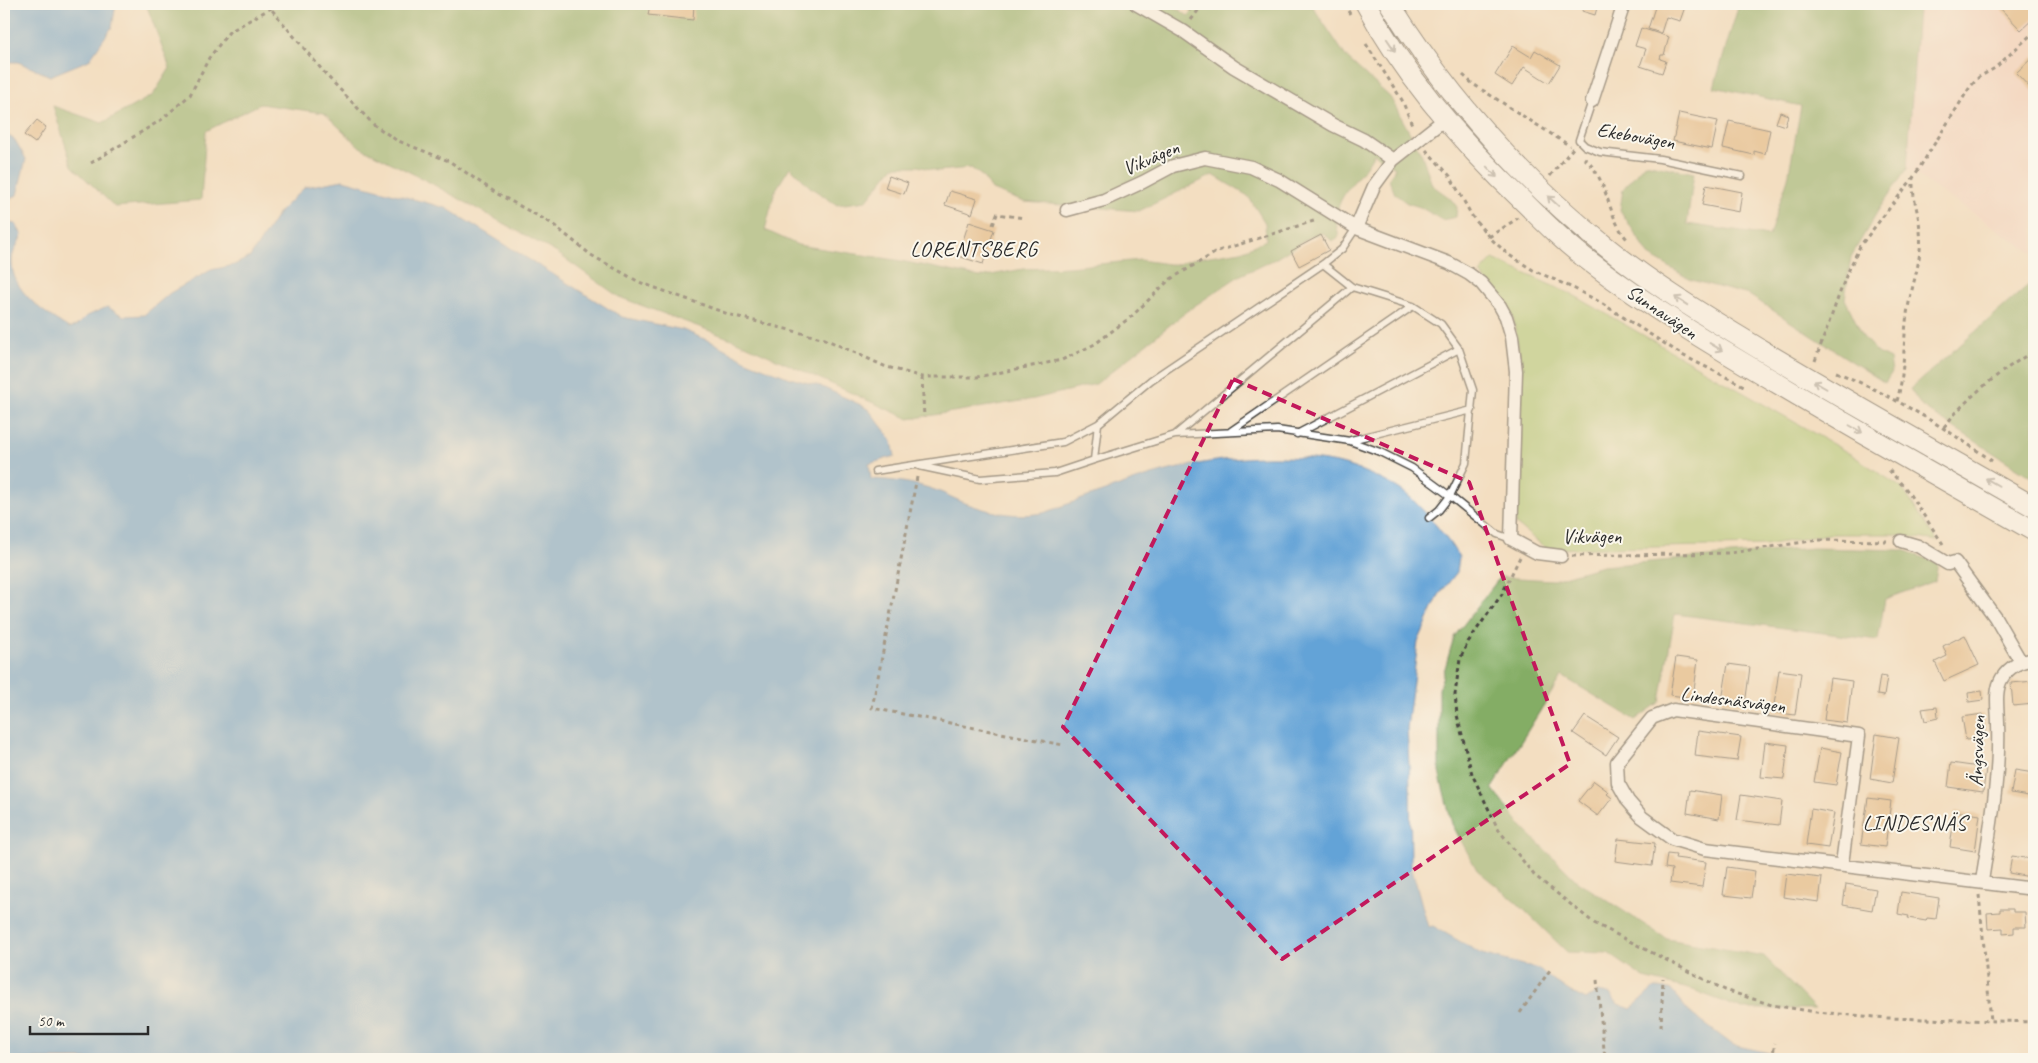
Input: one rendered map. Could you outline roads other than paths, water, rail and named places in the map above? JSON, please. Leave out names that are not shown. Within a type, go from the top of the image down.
[{"type":"highway","name":"Sunnavägen","points":[[1366,4],[1386,39],[1445,119],[1493,173],[1548,226],[1588,260],[1646,303],[1685,328],[2034,531]]},
{"type":"highway","name":"Sunnavägen","points":[[1390,4],[1431,66],[1463,108],[1522,173],[1605,246],[1649,280],[1696,310],[1802,374],[2034,507]]},
{"type":"street","points":[[1136,4],[1183,31],[1234,67],[1333,125],[1364,140],[1392,160]]},
{"type":"street","name":"Ekebovägen","points":[[1592,101],[1624,4]]},
{"type":"street","points":[[1356,228],[1374,186],[1392,160],[1445,119]]},
{"type":"street","name":"Vikvägen","points":[[1067,210],[1104,200],[1144,182],[1173,166],[1205,158],[1251,166],[1279,180],[1356,228],[1460,268],[1481,283],[1506,317],[1512,337],[1516,371],[1511,539],[1537,553],[1561,556]]},
{"type":"street","points":[[1900,541],[1918,546],[1948,564],[1954,562],[1995,617],[2021,662],[2034,660]]},
{"type":"street","name":"Ängsvägen","points":[[1982,881],[1994,804],[1999,744],[1997,691],[2002,678],[2021,662]]},
{"type":"street","name":"Lindesnäsvägen","points":[[1842,864],[1859,736],[1673,710],[1652,718],[1617,762],[1618,783],[1628,802],[1642,817],[1672,839],[1705,849],[1982,881],[2034,889]]},
{"type":"lane","name":"Ekebovägen","points":[[1592,101],[1579,140],[1585,146],[1600,152],[1660,159],[1742,176]]},
{"type":"lane","points":[[875,471],[1063,442],[1098,424],[1152,380],[1322,264],[1342,248],[1356,228]]},
{"type":"lane","points":[[1322,264],[1352,287],[1413,306],[1441,324],[1459,349],[1473,390],[1466,464],[1450,496],[1439,510],[1429,518]]},
{"type":"lane","points":[[1175,435],[1352,287]]},
{"type":"lane","points":[[1230,431],[1413,306]]},
{"type":"lane","points":[[1297,434],[1459,349]]},
{"type":"lane","points":[[1350,441],[1472,410]]},
{"type":"lane","points":[[1094,460],[1098,424]]},
{"type":"lane","points":[[914,465],[980,479],[1055,473],[1175,435],[1277,430],[1350,441],[1380,452],[1412,468],[1497,534],[1511,539]]},
{"type":"water","points":[[4,4],[116,4],[112,27],[89,60],[50,76],[18,62],[4,62]]},
{"type":"water","points":[[4,133],[15,140],[26,159],[17,195],[4,203]]},
{"type":"water","points":[[343,180],[446,208],[622,317],[683,330],[714,343],[749,362],[790,378],[820,386],[861,405],[869,410],[892,441],[895,456],[869,464],[871,479],[919,485],[980,508],[1018,515],[1043,513],[1136,480],[1182,467],[1254,457],[1302,458],[1335,463],[1362,471],[1396,487],[1413,500],[1447,539],[1459,557],[1457,572],[1439,595],[1418,642],[1407,728],[1411,865],[1428,927],[1433,926],[1482,954],[1538,969],[1569,991],[1586,1000],[1597,992],[1610,994],[1618,1004],[1631,1009],[1654,988],[1670,989],[1690,1013],[1733,1045],[1797,1059],[4,1059],[4,222],[16,224],[22,235],[12,257],[13,271],[17,282],[40,309],[69,328],[76,326],[85,317],[107,307],[124,316],[144,315],[170,293],[211,270],[234,265],[250,257],[280,211],[305,187]]},
{"type":"district","name":"LORENTSBERG","points":[[974,249]]},
{"type":"district","name":"LINDESNÄS","points":[[1915,823]]}]
